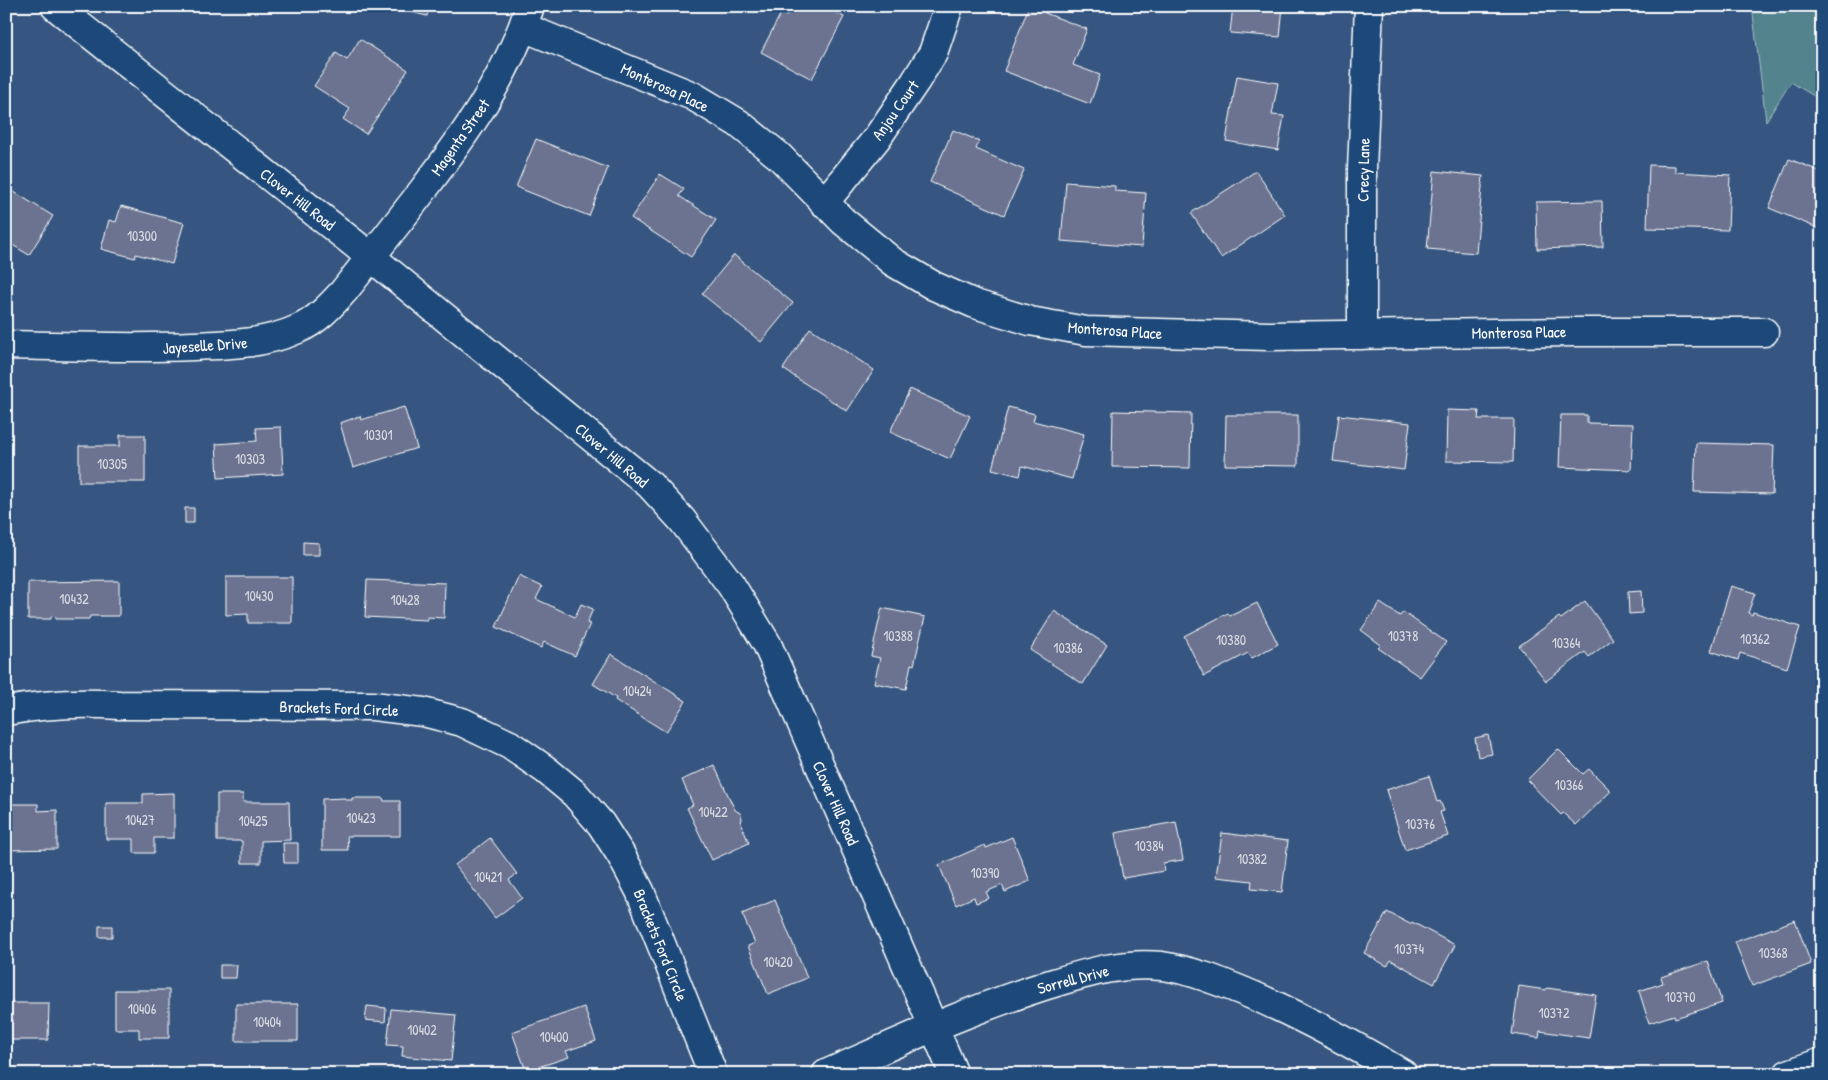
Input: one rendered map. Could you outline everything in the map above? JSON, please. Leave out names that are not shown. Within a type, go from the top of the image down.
[{"type":"street","name":"Clover Hill Road","points":[[56,6],[371,257],[650,485],[682,520],[731,584],[767,644],[954,1074]]},
{"type":"street","name":"Anjou Court","points":[[824,203],[877,138],[933,54],[949,6]]},
{"type":"street","name":"Crecy Lane","points":[[1362,334],[1362,169],[1369,6]]},
{"type":"street","name":"Magenta Street","points":[[371,257],[459,143],[496,86],[526,17]]},
{"type":"street","name":"Monterosa Place","points":[[526,17],[693,96],[738,123],[772,150],[843,221],[893,262],[934,286],[976,304],[1030,321],[1086,331],[1269,336],[1574,332],[1764,332]]},
{"type":"street","name":"Jayeselle Drive","points":[[6,345],[162,348],[212,346],[265,340],[299,329],[324,312],[344,291],[371,257]]},
{"type":"street","name":"Brackets Ford Circle","points":[[6,711],[36,705],[88,703],[119,705],[373,706],[423,712],[462,722],[510,745],[546,770],[575,794],[600,824],[621,855],[640,891],[713,1074]]},
{"type":"street","name":"Sorrell Drive","points":[[826,1074],[934,1026],[1016,995],[1104,968],[1161,966],[1189,971],[1282,1007],[1337,1035],[1403,1074]]},
{"type":"street","points":[[1788,1074],[1822,1062]]},
{"type":"green space","points":[[1752,6],[1822,6],[1822,101],[1791,82],[1766,121]]},
{"type":"building","points":[[387,6],[430,6],[427,16]]},
{"type":"building","points":[[792,6],[824,6],[844,17],[812,79],[761,52],[781,13],[787,16]]},
{"type":"building","points":[[1029,6],[1048,6],[1045,13],[1087,29],[1073,65],[1100,75],[1090,104],[1004,71]]},
{"type":"building","points":[[1233,6],[1283,6],[1280,37],[1230,33]]},
{"type":"building","points":[[360,39],[408,70],[366,134],[343,119],[350,109],[314,86],[336,53],[347,60]]},
{"type":"building","points":[[1237,76],[1278,83],[1272,115],[1284,116],[1278,150],[1226,141]]},
{"type":"building","points":[[953,130],[979,141],[976,149],[1024,170],[1004,215],[930,182]]},
{"type":"building","points":[[536,139],[608,168],[589,216],[516,187]]},
{"type":"building","points":[[1789,159],[1822,172],[1822,230],[1769,208]]},
{"type":"building","points":[[1649,165],[1675,166],[1675,172],[1730,175],[1728,230],[1647,228]]},
{"type":"building","points":[[1256,171],[1285,215],[1221,258],[1191,213]]},
{"type":"building","points":[[1434,171],[1483,176],[1476,253],[1427,249]]},
{"type":"building","points":[[660,174],[684,189],[679,196],[716,220],[691,257],[631,218]]},
{"type":"building","points":[[1066,182],[1115,186],[1115,191],[1146,193],[1142,247],[1061,241]]},
{"type":"building","points":[[6,187],[53,216],[29,255],[6,241],[11,231],[6,228]]},
{"type":"building","points":[[1602,201],[1603,247],[1537,249],[1536,202]]},
{"type":"building","points":[[121,206],[184,223],[172,264],[136,254],[135,258],[101,249],[109,220],[116,222]]},
{"type":"building","points":[[734,255],[793,303],[761,342],[702,294]]},
{"type":"building","points":[[810,328],[874,370],[847,411],[783,369]]},
{"type":"building","points":[[910,389],[970,416],[950,459],[890,432]]},
{"type":"building","points":[[404,407],[417,448],[353,468],[340,423],[360,416],[361,420]]},
{"type":"building","points":[[1008,407],[1035,414],[1033,421],[1084,434],[1072,479],[1022,466],[1020,476],[992,469]]},
{"type":"building","points":[[1447,410],[1479,411],[1478,419],[1514,419],[1513,462],[1446,461]]},
{"type":"building","points":[[1113,411],[1191,413],[1190,468],[1112,467]]},
{"type":"building","points":[[1226,415],[1298,415],[1298,466],[1225,465]]},
{"type":"building","points":[[1339,415],[1410,423],[1404,470],[1333,461]]},
{"type":"building","points":[[1561,415],[1587,415],[1587,423],[1633,424],[1631,470],[1559,467]]},
{"type":"building","points":[[281,427],[283,474],[218,478],[216,444],[257,441],[256,428]]},
{"type":"building","points":[[120,435],[145,435],[145,482],[79,482],[79,446],[120,446]]},
{"type":"building","points":[[1696,443],[1774,445],[1772,494],[1694,492]]},
{"type":"building","points":[[185,508],[194,508],[194,523],[185,523]]},
{"type":"building","points":[[303,542],[319,543],[319,555],[303,555]]},
{"type":"building","points":[[519,576],[542,587],[536,599],[575,617],[581,604],[593,609],[587,623],[590,624],[575,656],[544,642],[541,648],[496,627]]},
{"type":"building","points":[[226,577],[292,577],[292,623],[248,623],[248,614],[226,615]]},
{"type":"building","points":[[367,580],[445,583],[444,618],[427,617],[427,620],[365,617]]},
{"type":"building","points":[[119,581],[119,616],[90,616],[89,619],[56,619],[56,617],[51,616],[51,619],[28,619],[28,582]]},
{"type":"building","points":[[1731,586],[1755,593],[1748,613],[1752,615],[1753,612],[1800,627],[1787,668],[1740,653],[1738,660],[1711,651]]},
{"type":"building","points":[[1641,591],[1642,613],[1629,614],[1628,592]]},
{"type":"building","points":[[1585,601],[1613,639],[1589,657],[1585,652],[1546,681],[1519,646]]},
{"type":"building","points":[[1257,603],[1278,644],[1252,658],[1248,653],[1204,676],[1184,636],[1228,613],[1230,616]]},
{"type":"building","points":[[1380,603],[1400,616],[1403,612],[1446,642],[1420,677],[1378,648],[1381,645],[1361,630]]},
{"type":"building","points":[[882,608],[925,617],[914,665],[911,664],[906,689],[874,683],[880,658],[871,656]]},
{"type":"building","points":[[1054,611],[1107,645],[1083,684],[1030,650]]},
{"type":"building","points":[[611,654],[686,701],[666,732],[593,684]]},
{"type":"building","points":[[1488,735],[1492,754],[1478,757],[1475,738]]},
{"type":"building","points":[[1558,749],[1583,774],[1589,769],[1611,791],[1576,825],[1563,813],[1561,815],[1527,780]]},
{"type":"building","points":[[714,765],[735,810],[740,813],[742,818],[741,824],[749,843],[712,860],[687,808],[693,805],[682,780]]},
{"type":"building","points":[[1429,776],[1437,802],[1440,801],[1444,811],[1440,812],[1448,836],[1405,850],[1386,790]]},
{"type":"building","points":[[174,793],[174,838],[154,838],[154,853],[134,853],[134,839],[106,839],[106,803],[143,803],[143,794]]},
{"type":"building","points":[[217,794],[243,794],[243,802],[289,802],[290,840],[261,841],[261,863],[242,863],[242,841],[217,841]]},
{"type":"building","points":[[345,798],[345,800],[352,800],[352,798],[383,798],[384,801],[400,801],[400,836],[347,836],[348,850],[322,850],[322,799]]},
{"type":"building","points":[[6,804],[38,804],[38,811],[57,810],[57,849],[6,850]]},
{"type":"building","points":[[1176,822],[1183,860],[1163,863],[1164,871],[1123,878],[1115,833]]},
{"type":"building","points":[[1222,833],[1288,841],[1282,892],[1251,889],[1252,881],[1216,877]]},
{"type":"building","points":[[1012,837],[1030,881],[1005,892],[1002,885],[986,892],[989,898],[976,903],[974,897],[956,905],[939,865],[985,845],[986,848]]},
{"type":"building","points":[[490,838],[517,874],[509,880],[522,898],[495,918],[455,865]]},
{"type":"building","points":[[283,843],[298,843],[298,863],[284,863]]},
{"type":"building","points":[[775,900],[807,978],[768,994],[748,946],[755,943],[742,914]]},
{"type":"building","points":[[1387,912],[1410,924],[1412,922],[1455,945],[1434,984],[1391,960],[1387,966],[1364,953]]},
{"type":"building","points":[[1795,920],[1811,964],[1752,986],[1735,942]]},
{"type":"building","points":[[99,926],[112,926],[112,937],[99,937]]},
{"type":"building","points":[[1708,961],[1722,1003],[1675,1018],[1674,1015],[1649,1023],[1639,991],[1663,983],[1661,977]]},
{"type":"building","points":[[220,965],[237,965],[236,978],[220,978]]},
{"type":"building","points":[[1519,986],[1596,995],[1589,1038],[1540,1031],[1539,1038],[1512,1034]]},
{"type":"building","points":[[115,990],[169,990],[169,1038],[139,1038],[139,1029],[115,1029]]},
{"type":"building","points":[[6,1003],[49,1003],[48,1040],[6,1040]]},
{"type":"building","points":[[236,1004],[298,1004],[298,1041],[236,1041]]},
{"type":"building","points":[[367,1006],[386,1008],[385,1022],[365,1020]]},
{"type":"building","points":[[584,1007],[596,1041],[566,1051],[569,1057],[526,1071],[512,1032]]},
{"type":"building","points":[[391,1009],[456,1015],[451,1061],[402,1056],[403,1046],[387,1045]]}]
